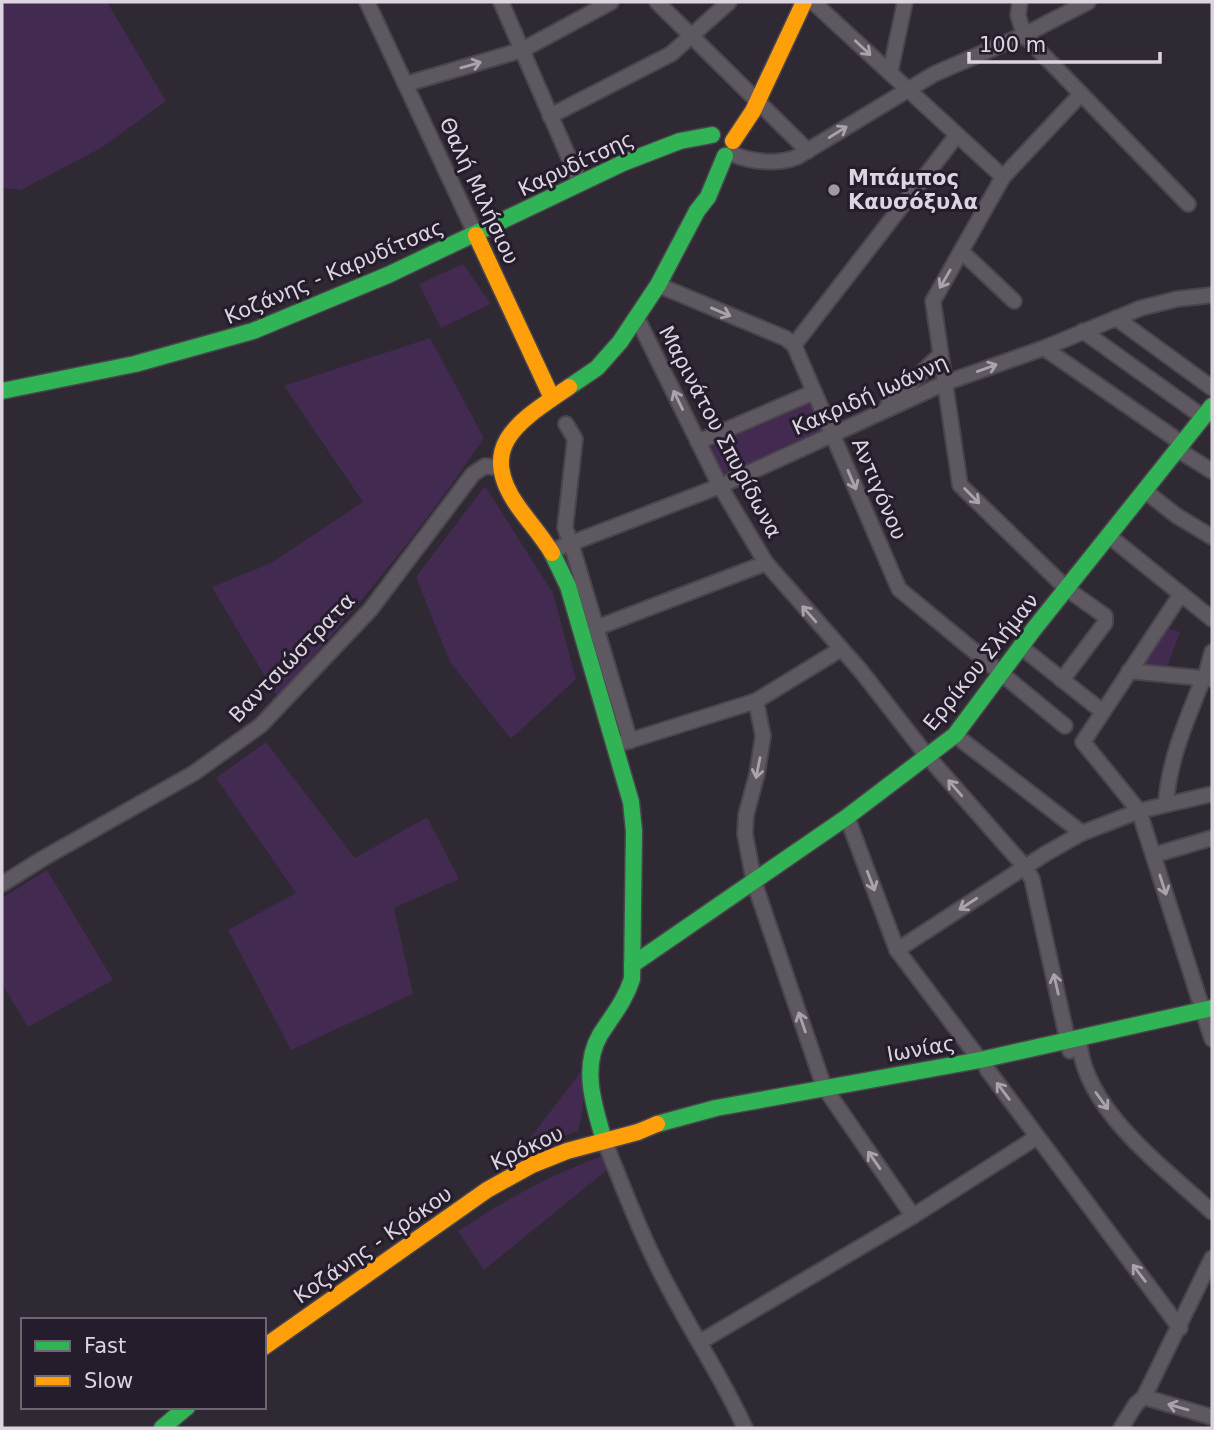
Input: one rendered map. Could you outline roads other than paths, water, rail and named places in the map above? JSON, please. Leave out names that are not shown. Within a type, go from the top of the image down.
[{"type":"street","name":"Θαλή Μιλήσιου","points":[[367,2],[552,398]]},
{"type":"street","points":[[501,2],[580,183]]},
{"type":"street","points":[[406,84],[522,50],[611,2]]},
{"type":"street","points":[[657,2],[808,151]]},
{"type":"street","points":[[550,116],[671,54],[729,2]]},
{"type":"street","points":[[623,743],[568,586],[551,551],[515,502],[503,480],[500,452],[507,438],[525,418],[602,364],[637,318],[658,285],[697,211],[700,195],[720,146],[753,111],[804,2]]},
{"type":"street","points":[[813,2],[1003,177]]},
{"type":"street","points":[[890,73],[905,2]]},
{"type":"street","points":[[1020,2],[1019,24],[1024,35],[1188,204]]},
{"type":"street","points":[[720,146],[750,159],[788,161],[956,63],[1024,35],[1088,2]]},
{"type":"street","points":[[1062,680],[1106,620],[1105,616],[1067,589],[960,485],[933,301],[1003,177],[1081,94]]},
{"type":"street","points":[[658,285],[785,338],[793,345],[957,135]]},
{"type":"street","name":"Καρυδίτσης","points":[[476,235],[580,183],[655,151],[672,153],[720,146]]},
{"type":"street","name":"Κοζάνης - Καρυδίτσας","points":[[2,391],[135,364],[226,340],[388,275],[476,235]]},
{"type":"street","points":[[961,251],[1014,301]]},
{"type":"street","name":"Κακριδή Ιωάννη","points":[[551,551],[720,486],[945,383],[1044,348],[1116,318],[1177,299],[1212,295]]},
{"type":"street","name":"Μαρινάτου Σπυρίδωνα","points":[[637,318],[720,486],[766,563],[861,671],[928,757],[1025,867],[1032,879],[1074,1045],[1095,1092],[1108,1111],[1148,1153],[1212,1212]]},
{"type":"street","points":[[1116,318],[1212,388]]},
{"type":"street","points":[[1083,331],[1210,409]]},
{"type":"street","name":"Αντιγόνου","points":[[793,345],[899,589],[1065,726]]},
{"type":"street","points":[[1044,348],[1212,471]]},
{"type":"street","points":[[879,414],[940,355]]},
{"type":"street","points":[[698,442],[814,392]]},
{"type":"street","name":"Ερρίκου Σλήμαν","points":[[632,965],[847,817],[955,735],[1210,409]]},
{"type":"street","points":[[566,424],[575,439],[565,528],[596,628],[623,743],[632,816],[632,979],[627,996],[593,1046],[592,1096],[604,1140],[642,1233],[671,1293],[731,1397],[745,1428]]},
{"type":"street","name":"Βαντσιώστρατα","points":[[2,884],[194,773],[251,734],[370,610],[473,474],[485,466],[500,468]]},
{"type":"street","points":[[1145,491],[1177,516],[1212,537]]},
{"type":"street","points":[[1109,536],[1212,619]]},
{"type":"street","points":[[596,628],[766,563]]},
{"type":"street","points":[[1181,594],[1083,742],[1139,811],[1209,1015],[1212,1039]]},
{"type":"street","points":[[1021,648],[1103,712]]},
{"type":"street","points":[[623,743],[757,701],[841,649]]},
{"type":"street","points":[[1166,803],[1168,775],[1174,753],[1201,684],[1209,678],[1212,652]]},
{"type":"street","points":[[1129,671],[1209,678]]},
{"type":"street","points":[[757,701],[763,736],[757,774],[746,815],[745,834],[754,882],[827,1092],[913,1216]]},
{"type":"street","points":[[955,735],[1082,833]]},
{"type":"street","points":[[897,950],[1082,833],[1139,811],[1212,794]]},
{"type":"street","points":[[847,817],[897,950],[1180,1328]]},
{"type":"street","points":[[1154,855],[1212,838]]},
{"type":"street","name":"Ιωνίας","points":[[604,1140],[638,1132],[681,1128],[827,1092],[983,1065],[1209,1015]]},
{"type":"street","points":[[700,1342],[913,1216],[1037,1137]]},
{"type":"street","name":"Κρόκου","points":[[471,1202],[532,1165],[604,1140]]},
{"type":"street","name":"Κοζάνης - Κρόκου","points":[[266,1346],[471,1202]]},
{"type":"street","points":[[1121,1428],[1136,1404],[1144,1397],[1212,1258]]},
{"type":"street","points":[[1144,1397],[1212,1417]]},
{"type":"street","points":[[162,1428],[185,1409]]},
{"type":"place","name":"Μπάμπος Καυσόξυλα","points":[[834,190]]}]
